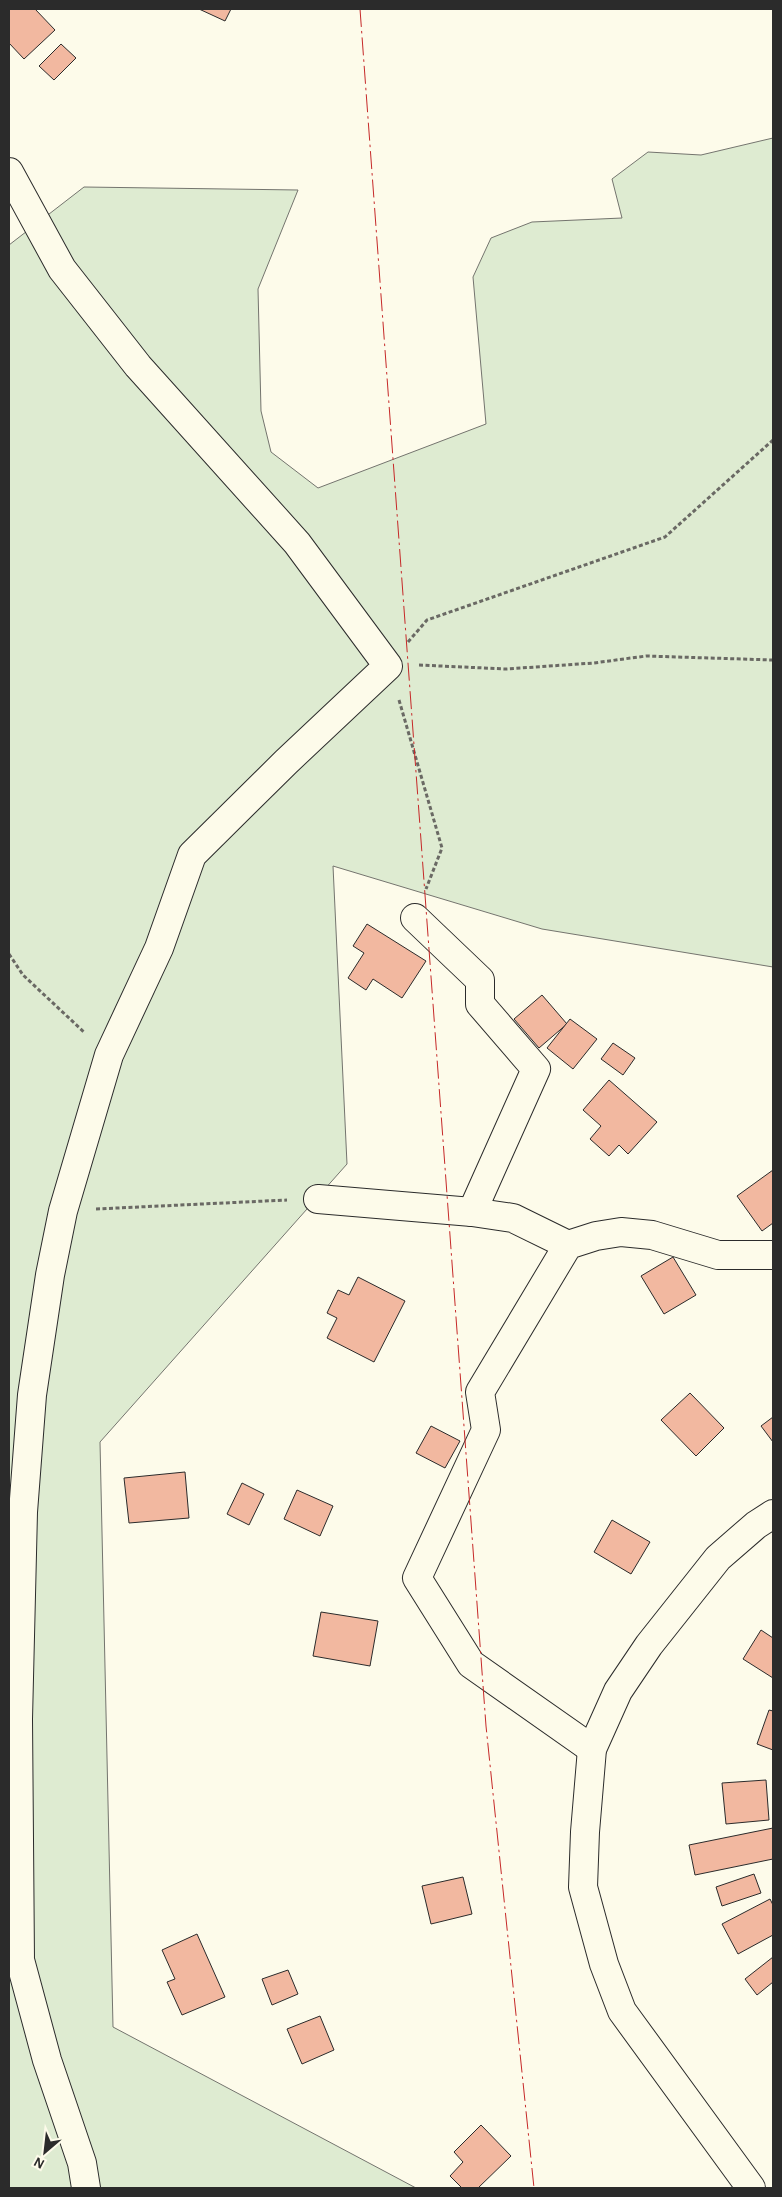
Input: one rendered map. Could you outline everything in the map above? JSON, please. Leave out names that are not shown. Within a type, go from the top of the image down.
[{"type":"main road","points":[[9,172],[62,269],[138,366],[297,543],[388,666],[286,762],[192,855],[158,948],[109,1055],[64,1210],[41,1332],[32,1395],[23,1512],[18,1728],[20,1960],[47,2060],[82,2163],[86,2188]]},
{"type":"main road","points":[[415,918],[480,980],[480,1004],[536,1069],[472,1212]]},
{"type":"main road","points":[[318,1199],[472,1212],[513,1218],[568,1245]]},
{"type":"main road","points":[[592,1749],[471,1664],[417,1578],[486,1430],[480,1392],[568,1245],[596,1236],[621,1232],[652,1234],[718,1255],[773,1255]]},
{"type":"main road","points":[[751,2188],[622,2011],[604,1964],[583,1887],[585,1832],[592,1749],[618,1690],[650,1645],[718,1558],[756,1525],[773,1514]]},
{"type":"path","points":[[388,666],[427,620],[665,537],[773,440]]},
{"type":"path","points":[[388,666],[444,665],[506,669],[594,663],[646,656],[773,660]]},
{"type":"path","points":[[388,666],[442,848],[415,918]]},
{"type":"path","points":[[9,954],[23,975],[109,1055]]},
{"type":"path","points":[[64,1210],[318,1199]]},
{"type":"green space","points":[[773,138],[773,967],[542,929],[333,866],[347,1164],[100,1442],[113,2027],[416,2188],[9,2188],[9,245],[84,187],[298,190],[258,289],[261,411],[271,452],[318,488],[486,424],[473,277],[491,238],[532,222],[622,218],[612,179],[648,152],[701,155]]},
{"type":"building","points":[[9,9],[35,9],[55,30],[24,59],[9,43]]},
{"type":"building","points":[[199,9],[231,9],[225,21]]},
{"type":"building","points":[[61,44],[76,58],[54,80],[39,66]]},
{"type":"building","points":[[367,924],[426,961],[402,998],[373,979],[366,990],[348,978],[364,953],[353,946]]},
{"type":"building","points":[[542,995],[567,1024],[539,1048],[514,1019]]},
{"type":"building","points":[[570,1019],[597,1039],[573,1069],[547,1048]]},
{"type":"building","points":[[613,1043],[635,1058],[623,1075],[601,1059]]},
{"type":"building","points":[[609,1080],[657,1122],[628,1154],[619,1145],[609,1156],[590,1139],[601,1126],[583,1110]]},
{"type":"building","points":[[773,1170],[773,1223],[762,1231],[737,1196]]},
{"type":"building","points":[[673,1257],[696,1295],[664,1314],[641,1276]]},
{"type":"building","points":[[358,1277],[405,1301],[374,1362],[327,1338],[337,1318],[327,1313],[338,1290],[349,1295]]},
{"type":"building","points":[[690,1393],[724,1428],[696,1456],[661,1420]]},
{"type":"building","points":[[773,1417],[773,1442],[761,1426]]},
{"type":"building","points":[[431,1426],[460,1441],[445,1468],[416,1453]]},
{"type":"building","points":[[185,1472],[189,1518],[129,1523],[124,1478]]},
{"type":"building","points":[[242,1483],[264,1494],[249,1525],[227,1514]]},
{"type":"building","points":[[297,1490],[333,1506],[320,1536],[284,1519]]},
{"type":"building","points":[[612,1520],[650,1542],[631,1574],[594,1552]]},
{"type":"building","points":[[321,1612],[378,1621],[370,1666],[313,1656]]},
{"type":"building","points":[[761,1630],[773,1638],[773,1678],[743,1659]]},
{"type":"building","points":[[769,1710],[773,1711],[773,1750],[757,1744]]},
{"type":"building","points":[[766,1780],[769,1820],[726,1824],[722,1783]]},
{"type":"building","points":[[773,1828],[773,1859],[695,1875],[689,1845]]},
{"type":"building","points":[[754,1874],[761,1893],[722,1906],[716,1887]]},
{"type":"building","points":[[463,1877],[472,1914],[431,1924],[422,1886]]},
{"type":"building","points":[[770,1899],[773,1905],[773,1935],[738,1954],[722,1924]]},
{"type":"building","points":[[197,1934],[225,1997],[182,2015],[167,1982],[175,1979],[162,1950]]},
{"type":"building","points":[[773,1957],[773,1982],[757,1995],[745,1979]]},
{"type":"building","points":[[288,1970],[298,1994],[272,2005],[262,1979]]},
{"type":"building","points":[[320,2016],[334,2050],[302,2064],[287,2029]]},
{"type":"building","points":[[481,2125],[511,2156],[478,2188],[462,2188],[450,2176],[463,2162],[454,2152]]},
{"type":"power","points":[[360,9],[486,1726],[534,2188]]}]
